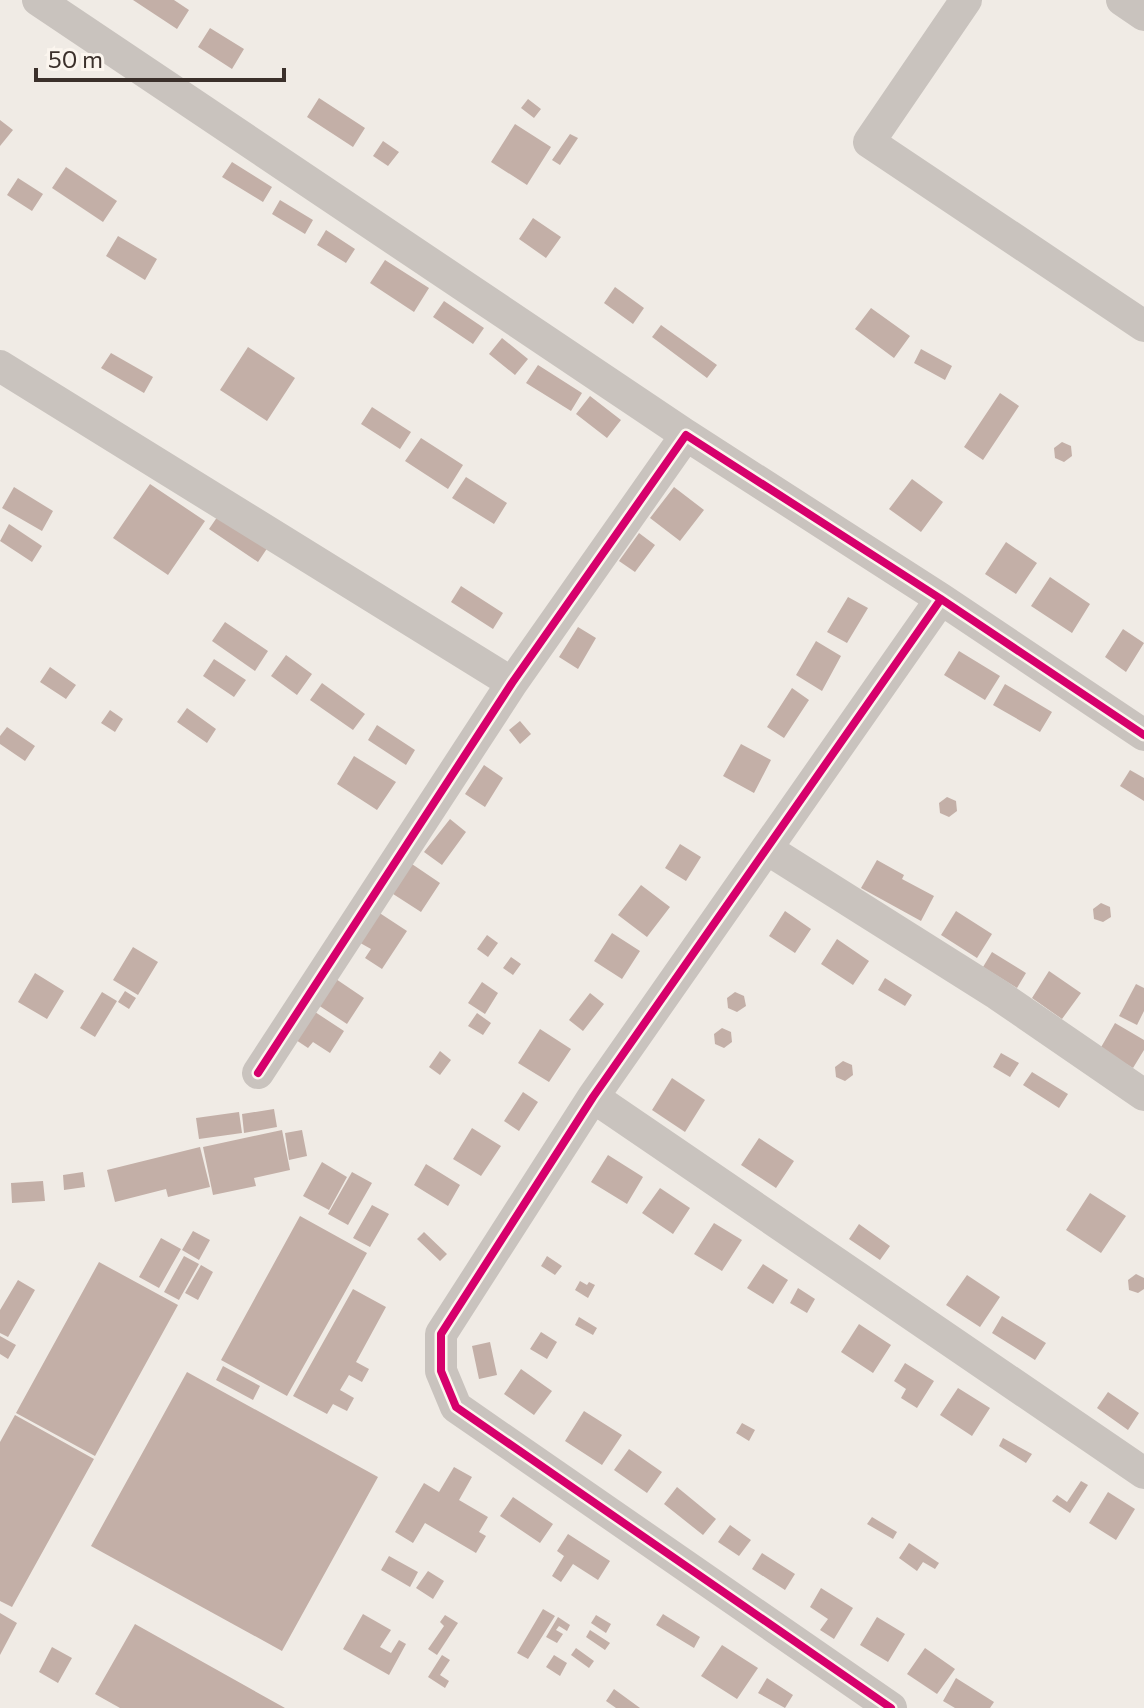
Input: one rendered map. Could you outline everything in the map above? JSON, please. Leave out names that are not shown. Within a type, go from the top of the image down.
[{"type":"street","points":[[38,0],[686,435],[941,599],[1144,735]]},
{"type":"street","points":[[966,0],[869,142],[1144,326]]},
{"type":"street","points":[[1122,0],[1144,15]]},
{"type":"street","points":[[0,366],[512,683]]},
{"type":"street","points":[[258,1073],[512,683],[686,435]]},
{"type":"street","points":[[891,1708],[456,1407],[441,1371],[441,1334],[593,1097],[941,599]]},
{"type":"street","points":[[767,849],[997,994],[1144,1095]]},
{"type":"street","points":[[593,1097],[1144,1473]]},
{"type":"building","points":[[133,0],[174,0],[189,10],[177,29]]},
{"type":"building","points":[[210,28],[244,49],[232,69],[198,47]]},
{"type":"building","points":[[319,98],[365,128],[353,147],[307,117]]},
{"type":"building","points":[[528,99],[541,109],[534,118],[521,108]]},
{"type":"building","points":[[0,120],[13,130],[0,146]]},
{"type":"building","points":[[515,124],[551,147],[527,185],[491,162]]},
{"type":"building","points":[[570,134],[578,138],[560,165],[552,160]]},
{"type":"building","points":[[383,141],[399,152],[388,166],[373,156]]},
{"type":"building","points":[[232,162],[272,187],[263,202],[222,177]]},
{"type":"building","points":[[66,167],[117,201],[103,222],[52,188]]},
{"type":"building","points":[[18,178],[43,194],[32,211],[7,195]]},
{"type":"building","points":[[280,200],[313,220],[305,234],[272,214]]},
{"type":"building","points":[[533,218],[561,237],[546,258],[519,239]]},
{"type":"building","points":[[326,230],[355,249],[346,263],[317,245]]},
{"type":"building","points":[[118,236],[157,259],[145,280],[106,256]]},
{"type":"building","points":[[385,260],[429,288],[414,312],[370,283]]},
{"type":"building","points":[[615,287],[644,308],[633,324],[604,303]]},
{"type":"building","points":[[444,301],[484,328],[473,344],[433,317]]},
{"type":"building","points":[[871,308],[910,336],[894,358],[855,329]]},
{"type":"building","points":[[661,325],[717,365],[707,378],[652,337]]},
{"type":"building","points":[[502,338],[528,359],[515,375],[489,354]]},
{"type":"building","points":[[248,347],[295,378],[267,421],[220,390]]},
{"type":"building","points":[[921,349],[952,366],[945,380],[914,363]]},
{"type":"building","points":[[111,353],[153,377],[144,393],[101,368]]},
{"type":"building","points":[[538,365],[582,393],[571,411],[526,383]]},
{"type":"building","points":[[1000,393],[1019,406],[983,460],[964,447]]},
{"type":"building","points":[[590,396],[621,420],[607,438],[576,414]]},
{"type":"building","points":[[372,407],[411,432],[400,449],[361,424]]},
{"type":"building","points":[[421,438],[463,465],[448,489],[405,461]]},
{"type":"building","points":[[1062,442],[1071,446],[1072,456],[1064,462],[1055,458],[1054,448]]},
{"type":"building","points":[[466,477],[507,503],[494,524],[452,498]]},
{"type":"building","points":[[912,479],[943,502],[921,532],[889,509]]},
{"type":"building","points":[[150,484],[205,521],[168,575],[113,538]]},
{"type":"building","points":[[14,487],[53,511],[42,531],[2,508]]},
{"type":"building","points":[[674,487],[704,510],[680,541],[650,518]]},
{"type":"building","points":[[222,510],[270,544],[258,562],[209,529]]},
{"type":"building","points":[[9,524],[42,546],[32,562],[0,541]]},
{"type":"building","points":[[639,533],[655,545],[635,572],[619,561]]},
{"type":"building","points":[[1006,542],[1037,563],[1016,594],[985,574]]},
{"type":"building","points":[[1050,577],[1090,604],[1072,633],[1031,606]]},
{"type":"building","points":[[461,586],[503,613],[493,629],[451,602]]},
{"type":"building","points":[[848,597],[868,608],[847,643],[827,632]]},
{"type":"building","points":[[225,622],[268,651],[255,671],[212,641]]},
{"type":"building","points":[[578,627],[596,638],[578,669],[559,657]]},
{"type":"building","points":[[1123,629],[1144,643],[1126,672],[1105,657]]},
{"type":"building","points":[[816,641],[841,656],[822,691],[796,675]]},
{"type":"building","points":[[959,651],[1000,676],[985,700],[944,675]]},
{"type":"building","points":[[286,655],[312,674],[297,695],[271,676]]},
{"type":"building","points":[[214,659],[246,680],[234,697],[203,676]]},
{"type":"building","points":[[50,667],[76,685],[66,699],[40,682]]},
{"type":"building","points":[[322,683],[365,714],[353,730],[310,700]]},
{"type":"building","points":[[1005,684],[1052,712],[1040,732],[993,705]]},
{"type":"building","points":[[792,688],[809,700],[784,738],[767,727]]},
{"type":"building","points":[[187,708],[216,729],[207,743],[177,722]]},
{"type":"building","points":[[110,710],[123,719],[115,732],[101,723]]},
{"type":"building","points":[[520,721],[531,734],[520,744],[509,730]]},
{"type":"building","points":[[377,725],[415,750],[406,765],[368,740]]},
{"type":"building","points":[[7,727],[35,746],[25,761],[0,744],[0,736]]},
{"type":"building","points":[[741,744],[771,760],[754,793],[723,776]]},
{"type":"building","points":[[354,756],[396,782],[377,810],[337,784]]},
{"type":"building","points":[[484,765],[503,778],[485,807],[465,794]]},
{"type":"building","points":[[1130,770],[1144,778],[1144,801],[1120,786]]},
{"type":"building","points":[[947,797],[956,801],[957,811],[949,817],[940,813],[939,803]]},
{"type":"building","points":[[450,819],[466,832],[442,865],[424,852]]},
{"type":"building","points":[[680,844],[701,857],[686,881],[665,868]]},
{"type":"building","points":[[877,860],[904,875],[902,879],[934,896],[921,921],[861,888]]},
{"type":"building","points":[[409,862],[440,883],[421,912],[390,892]]},
{"type":"building","points":[[641,885],[670,907],[647,937],[618,915]]},
{"type":"building","points":[[1101,903],[1110,907],[1111,917],[1103,922],[1094,919],[1093,909]]},
{"type":"building","points":[[375,910],[407,931],[382,969],[365,958],[371,949],[355,940]]},
{"type":"building","points":[[785,911],[811,929],[795,953],[769,936]]},
{"type":"building","points":[[956,911],[992,934],[977,958],[941,935]]},
{"type":"building","points":[[612,933],[640,951],[622,979],[594,961]]},
{"type":"building","points":[[487,935],[498,943],[488,957],[477,949]]},
{"type":"building","points":[[837,939],[869,961],[853,985],[821,964]]},
{"type":"building","points":[[133,947],[158,962],[138,995],[113,980]]},
{"type":"building","points":[[992,952],[1026,973],[1017,988],[983,967]]},
{"type":"building","points":[[511,957],[521,964],[513,975],[503,968]]},
{"type":"building","points":[[1049,971],[1081,993],[1062,1019],[1032,998]]},
{"type":"building","points":[[35,973],[64,991],[47,1019],[18,1002]]},
{"type":"building","points":[[333,977],[364,998],[347,1024],[315,1003]]},
{"type":"building","points":[[885,978],[912,995],[905,1006],[878,990]]},
{"type":"building","points":[[482,982],[498,993],[485,1014],[468,1003]]},
{"type":"building","points":[[1136,984],[1144,988],[1144,1011],[1137,1025],[1119,1016]]},
{"type":"building","points":[[125,991],[136,998],[129,1009],[118,1002]]},
{"type":"building","points":[[102,992],[117,1001],[95,1037],[80,1028]]},
{"type":"building","points":[[735,992],[744,996],[746,1006],[737,1012],[728,1008],[727,998]]},
{"type":"building","points":[[590,993],[604,1004],[583,1031],[569,1020]]},
{"type":"building","points":[[312,1010],[344,1031],[330,1053],[313,1042],[308,1048],[293,1038]]},
{"type":"building","points":[[477,1013],[491,1023],[483,1035],[468,1026]]},
{"type":"building","points":[[1115,1023],[1144,1040],[1144,1050],[1133,1068],[1100,1049]]},
{"type":"building","points":[[722,1028],[731,1032],[732,1042],[724,1048],[715,1044],[714,1034]]},
{"type":"building","points":[[540,1029],[571,1049],[549,1082],[518,1063]]},
{"type":"building","points":[[440,1051],[451,1060],[440,1075],[429,1067]]},
{"type":"building","points":[[1001,1053],[1019,1063],[1010,1077],[993,1067]]},
{"type":"building","points":[[843,1061],[852,1065],[853,1075],[845,1081],[836,1077],[835,1067]]},
{"type":"building","points":[[1032,1072],[1068,1094],[1059,1108],[1023,1085]]},
{"type":"building","points":[[672,1078],[705,1100],[685,1132],[652,1110]]},
{"type":"building","points":[[523,1092],[538,1102],[519,1131],[504,1121]]},
{"type":"building","points":[[274,1109],[277,1127],[244,1133],[242,1114]]},
{"type":"building","points":[[239,1112],[242,1133],[199,1139],[196,1118]]},
{"type":"building","points":[[472,1128],[501,1146],[481,1176],[453,1159]]},
{"type":"building","points":[[282,1130],[290,1170],[254,1178],[256,1186],[213,1195],[203,1147]]},
{"type":"building","points":[[302,1130],[307,1156],[289,1160],[285,1133]]},
{"type":"building","points":[[759,1138],[794,1161],[776,1188],[741,1165]]},
{"type":"building","points":[[200,1147],[210,1187],[168,1197],[166,1189],[115,1202],[107,1170]]},
{"type":"building","points":[[608,1155],[643,1177],[627,1204],[591,1182]]},
{"type":"building","points":[[322,1162],[347,1177],[329,1210],[303,1196]]},
{"type":"building","points":[[426,1164],[460,1185],[448,1206],[414,1185]]},
{"type":"building","points":[[83,1172],[85,1187],[64,1190],[63,1175]]},
{"type":"building","points":[[352,1172],[372,1183],[348,1225],[328,1214]]},
{"type":"building","points":[[43,1181],[45,1201],[12,1203],[11,1183]]},
{"type":"building","points":[[660,1188],[690,1208],[673,1234],[642,1213]]},
{"type":"building","points":[[1090,1193],[1126,1216],[1101,1253],[1066,1230]]},
{"type":"building","points":[[372,1205],[389,1214],[370,1247],[353,1238]]},
{"type":"building","points":[[300,1216],[367,1253],[287,1396],[221,1360]]},
{"type":"building","points":[[714,1223],[742,1240],[722,1271],[694,1254]]},
{"type":"building","points":[[859,1224],[890,1246],[880,1260],[849,1239]]},
{"type":"building","points":[[193,1231],[210,1240],[199,1260],[182,1250]]},
{"type":"building","points":[[424,1232],[447,1254],[440,1261],[417,1239]]},
{"type":"building","points":[[161,1238],[181,1249],[159,1288],[139,1277]]},
{"type":"building","points":[[184,1256],[199,1264],[179,1300],[164,1292]]},
{"type":"building","points":[[547,1256],[562,1266],[555,1275],[541,1266]]},
{"type":"building","points":[[99,1262],[178,1305],[95,1456],[16,1413]]},
{"type":"building","points":[[763,1264],[788,1280],[773,1304],[747,1288]]},
{"type":"building","points":[[201,1265],[213,1272],[198,1300],[185,1293]]},
{"type":"building","points":[[1136,1274],[1144,1278],[1144,1289],[1138,1293],[1129,1290],[1128,1280]]},
{"type":"building","points":[[967,1275],[1000,1297],[980,1327],[946,1305]]},
{"type":"building","points":[[18,1280],[35,1290],[8,1337],[0,1333],[0,1310]]},
{"type":"building","points":[[580,1281],[595,1285],[588,1298],[575,1290]]},
{"type":"building","points":[[798,1288],[815,1299],[807,1313],[790,1303]]},
{"type":"building","points":[[353,1289],[386,1307],[356,1362],[369,1369],[362,1382],[349,1375],[340,1390],[354,1398],[347,1411],[333,1404],[327,1414],[293,1396]]},
{"type":"building","points":[[1002,1316],[1046,1343],[1035,1360],[992,1333]]},
{"type":"building","points":[[579,1317],[597,1328],[593,1335],[575,1325]]},
{"type":"building","points":[[859,1324],[891,1345],[873,1373],[841,1352]]},
{"type":"building","points":[[541,1332],[557,1342],[547,1359],[530,1349]]},
{"type":"building","points":[[0,1336],[16,1345],[8,1359],[0,1354]]},
{"type":"building","points":[[490,1342],[497,1375],[479,1379],[472,1346]]},
{"type":"building","points":[[905,1363],[934,1381],[917,1408],[901,1398],[906,1389],[894,1381]]},
{"type":"building","points":[[223,1366],[260,1386],[253,1400],[216,1380]]},
{"type":"building","points":[[521,1369],[552,1391],[534,1415],[504,1394]]},
{"type":"building","points":[[187,1372],[378,1477],[282,1651],[91,1546]]},
{"type":"building","points":[[958,1388],[990,1408],[972,1436],[940,1415]]},
{"type":"building","points":[[1108,1392],[1139,1413],[1128,1430],[1097,1408]]},
{"type":"building","points":[[584,1411],[622,1435],[602,1465],[565,1441]]},
{"type":"building","points":[[15,1415],[94,1459],[12,1607],[0,1601],[0,1442]]},
{"type":"building","points":[[742,1423],[755,1430],[749,1441],[736,1433]]},
{"type":"building","points":[[1003,1438],[1032,1454],[1026,1463],[999,1446]]},
{"type":"building","points":[[629,1449],[662,1472],[647,1493],[614,1470]]},
{"type":"building","points":[[454,1467],[472,1477],[459,1500],[488,1517],[479,1532],[486,1536],[476,1553],[425,1523],[413,1543],[395,1532],[424,1483],[439,1492]]},
{"type":"building","points":[[1081,1481],[1088,1485],[1070,1513],[1052,1501],[1057,1495],[1067,1502]]},
{"type":"building","points":[[677,1487],[716,1519],[703,1535],[664,1504]]},
{"type":"building","points":[[1108,1492],[1135,1509],[1116,1540],[1089,1523]]},
{"type":"building","points":[[513,1497],[553,1524],[540,1543],[500,1516]]},
{"type":"building","points":[[872,1517],[897,1532],[893,1539],[867,1524]]},
{"type":"building","points":[[730,1525],[751,1540],[739,1556],[718,1542]]},
{"type":"building","points":[[568,1534],[610,1561],[598,1580],[573,1564],[561,1582],[552,1576],[564,1556],[557,1551]]},
{"type":"building","points":[[909,1543],[939,1563],[935,1569],[923,1562],[917,1571],[899,1558]]},
{"type":"building","points":[[762,1553],[795,1574],[785,1590],[752,1569]]},
{"type":"building","points":[[389,1556],[418,1572],[410,1587],[381,1570]]},
{"type":"building","points":[[428,1571],[444,1581],[433,1599],[416,1588]]},
{"type":"building","points":[[821,1588],[853,1608],[834,1639],[820,1630],[828,1619],[810,1607]]},
{"type":"building","points":[[543,1609],[555,1616],[528,1659],[517,1653]]},
{"type":"building","points":[[0,1613],[17,1623],[0,1655]]},
{"type":"building","points":[[363,1614],[391,1630],[380,1647],[391,1653],[399,1640],[406,1644],[389,1675],[343,1649]]},
{"type":"building","points":[[663,1614],[700,1637],[694,1648],[656,1625]]},
{"type":"building","points":[[445,1615],[458,1623],[437,1655],[428,1649],[444,1626],[440,1622]]},
{"type":"building","points":[[596,1615],[611,1624],[606,1633],[591,1623]]},
{"type":"building","points":[[558,1617],[570,1625],[567,1631],[559,1626],[556,1630],[563,1634],[557,1643],[546,1637]]},
{"type":"building","points":[[877,1617],[905,1634],[888,1662],[860,1645]]},
{"type":"building","points":[[135,1624],[285,1708],[120,1708],[95,1694]]},
{"type":"building","points":[[590,1630],[610,1643],[605,1650],[586,1637]]},
{"type":"building","points":[[722,1645],[758,1668],[737,1699],[701,1676]]},
{"type":"building","points":[[52,1647],[72,1658],[58,1683],[39,1672]]},
{"type":"building","points":[[576,1648],[594,1661],[589,1668],[571,1655]]},
{"type":"building","points":[[925,1648],[955,1669],[937,1694],[907,1674]]},
{"type":"building","points":[[442,1655],[450,1660],[440,1675],[449,1681],[445,1688],[428,1677]]},
{"type":"building","points":[[554,1655],[567,1663],[560,1676],[546,1667]]},
{"type":"building","points":[[767,1678],[793,1695],[785,1708],[758,1693]]},
{"type":"building","points":[[956,1678],[994,1702],[990,1708],[955,1708],[943,1701]]},
{"type":"building","points":[[614,1689],[640,1708],[616,1708],[606,1701]]},
{"type":"cycle path","points":[[258,1073],[512,683],[686,435],[941,599],[1144,735]]},
{"type":"cycle path","points":[[891,1708],[456,1407],[441,1371],[441,1334],[593,1097],[941,599]]}]
